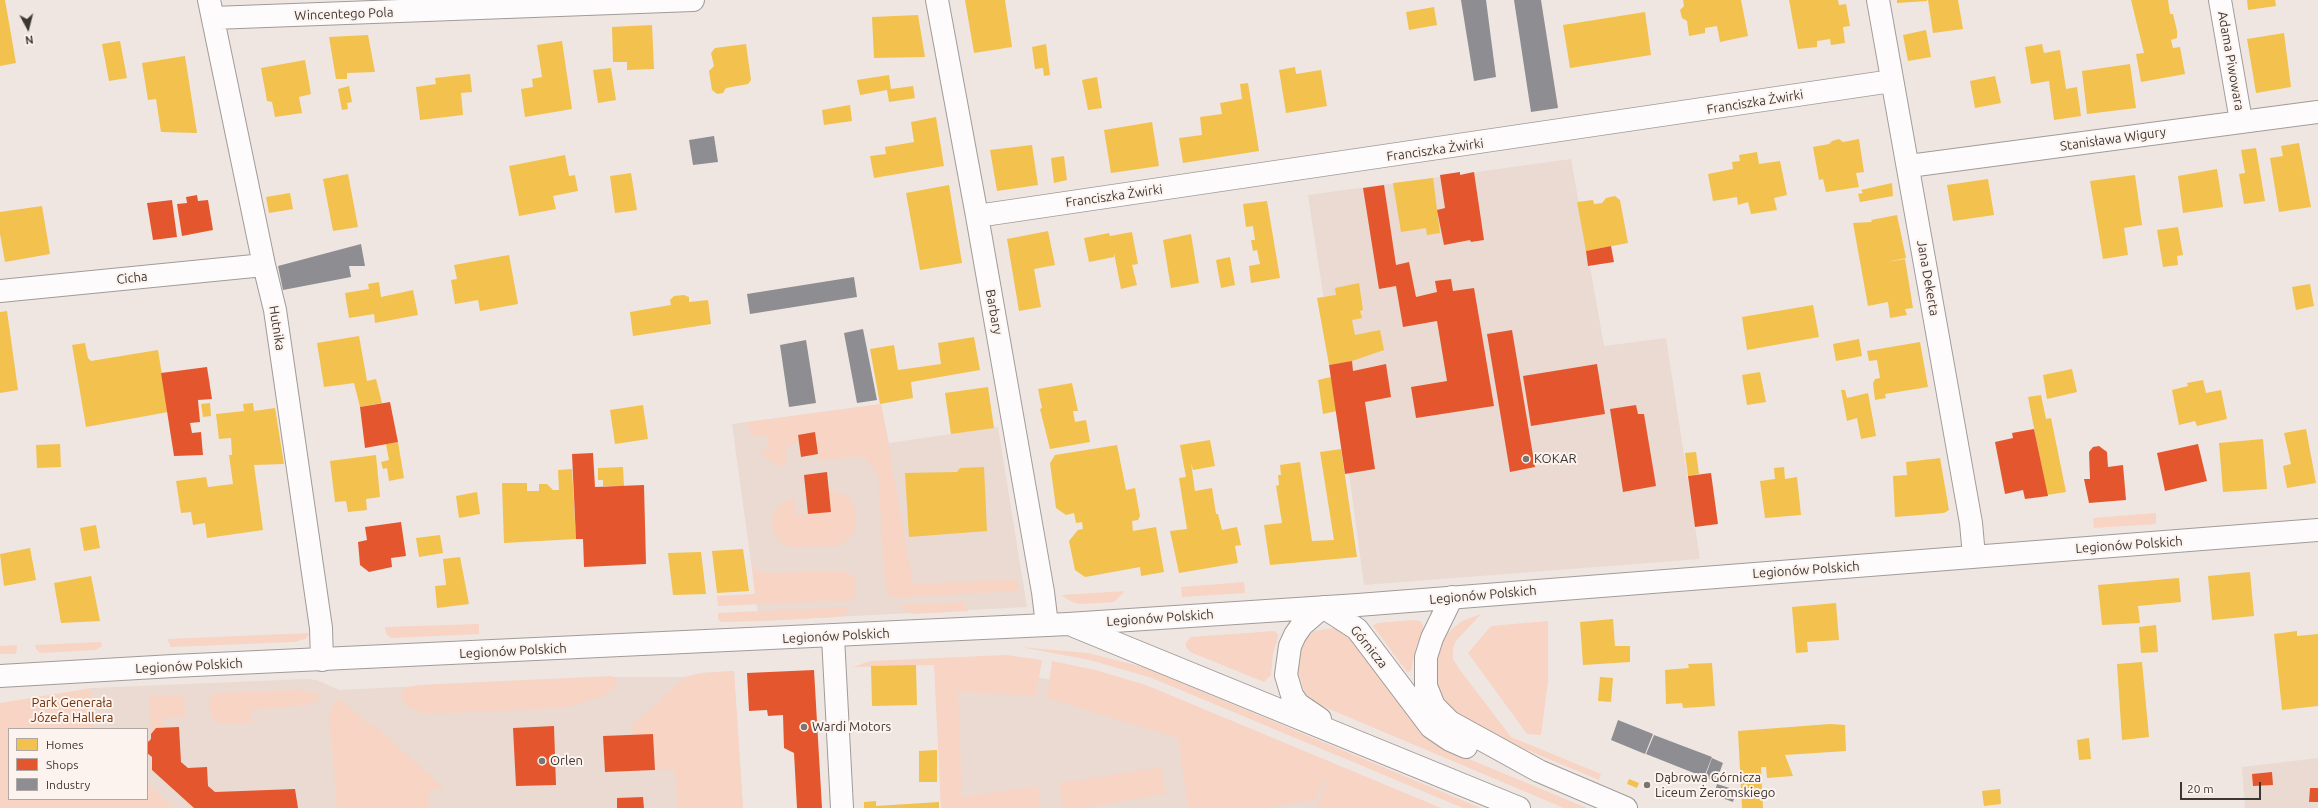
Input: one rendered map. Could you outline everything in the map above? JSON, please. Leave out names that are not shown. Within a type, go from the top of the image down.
[{"type":"street","name":"Wincentego Pola","points":[[211,9],[693,0]]},
{"type":"street","name":"Barbary","points":[[937,0],[1042,584],[1058,625]]},
{"type":"street","name":"Jana Dekerta","points":[[1878,0],[1909,166],[1971,523],[1974,556]]},
{"type":"street","name":"Adama Piwowara","points":[[2220,0],[2241,121]]},
{"type":"street","name":"Hutnika","points":[[211,9],[264,265],[275,310],[320,628],[322,660]]},
{"type":"street","name":"Franciszka Żwirki","points":[[977,216],[1892,81]]},
{"type":"street","name":"Stanisława Wigury","points":[[1909,166],[2318,112]]},
{"type":"street","name":"Cicha","points":[[0,291],[264,265]]},
{"type":"street","name":"Legionów Polskich","points":[[0,676],[1058,625],[1323,607],[2318,530]]},
{"type":"street","name":"Górnicza","points":[[1452,597],[1427,649],[1424,668],[1428,695],[1434,706],[1450,722],[1539,771],[1626,808]]},
{"type":"street","points":[[1323,607],[1302,625],[1295,635],[1288,653],[1286,675],[1292,695],[1298,704],[1355,741]]},
{"type":"street","name":"Górnicza","points":[[1323,607],[1356,629],[1424,719],[1442,735],[1481,753],[1539,771]]},
{"type":"street","points":[[1058,625],[1355,741],[1519,808]]},
{"type":"street","points":[[832,637],[842,808]]},
{"type":"shaded area","points":[[1571,159],[1604,346],[1666,338],[1700,559],[1364,585],[1340,407],[1308,195]]},
{"type":"shaded area","points":[[881,404],[889,443],[998,427],[1027,607],[759,621],[732,424]]},
{"type":"shaded area","points":[[734,671],[743,808],[175,808],[148,784],[148,728],[93,728],[92,688],[306,679],[317,680],[339,690],[606,677],[685,677],[702,673]]},
{"type":"shaded area","points":[[1007,673],[1074,683],[1129,698],[1393,808],[943,808],[935,677]]},
{"type":"shaded area","points":[[2318,758],[2318,808],[2245,808],[2242,767]]},
{"type":"green space","points":[[881,404],[913,584],[1017,579],[1019,591],[891,598],[885,586],[878,475],[867,459],[854,456],[819,461],[815,432],[798,435],[799,444],[785,446],[787,465],[777,465],[766,458],[761,452],[761,450],[769,449],[767,435],[750,435],[748,422]]},
{"type":"green space","points":[[829,492],[842,493],[847,496],[856,507],[856,529],[845,542],[840,546],[795,547],[786,546],[778,540],[772,527],[772,518],[775,510],[782,503],[794,498],[796,515],[831,512]]},
{"type":"green space","points":[[2156,513],[2156,524],[2094,528],[2093,518]]},
{"type":"green space","points":[[752,565],[759,571],[769,573],[842,571],[853,575],[856,581],[854,600],[718,606],[717,596],[755,594]]},
{"type":"green space","points":[[1244,582],[1245,593],[1182,597],[1181,587]]},
{"type":"green space","points":[[1125,591],[1114,602],[1079,604],[1072,602],[1061,595]]},
{"type":"green space","points":[[964,602],[968,611],[914,614],[897,605]]},
{"type":"green space","points":[[850,607],[844,615],[837,617],[721,622],[718,619],[718,613]]},
{"type":"green space","points":[[1481,614],[1456,641],[1453,648],[1453,659],[1460,670],[1511,737],[1601,774],[1599,780],[1472,727],[1439,698],[1434,668],[1441,643],[1451,630],[1462,621]]},
{"type":"green space","points":[[1413,620],[1421,621],[1424,629],[1416,647],[1411,671],[1407,672],[1373,626],[1377,623]]},
{"type":"green space","points":[[1548,621],[1548,681],[1541,735],[1527,734],[1468,653],[1491,626]]},
{"type":"green space","points":[[479,624],[479,634],[391,638],[386,634],[385,627]]},
{"type":"green space","points":[[1334,628],[1345,632],[1457,754],[1587,808],[1564,808],[1315,703],[1305,693],[1298,673],[1297,666],[1301,645],[1314,631]]},
{"type":"green space","points":[[1274,631],[1278,634],[1278,637],[1273,654],[1271,675],[1264,682],[1190,652],[1186,647],[1186,642],[1191,637]]},
{"type":"green space","points":[[310,633],[305,639],[295,642],[171,647],[167,639]]},
{"type":"green space","points":[[101,642],[102,646],[96,650],[40,653],[36,649],[35,645]]},
{"type":"green space","points":[[17,645],[15,654],[0,654],[0,646]]},
{"type":"green space","points":[[1020,647],[1088,653],[1143,667],[1481,808],[1463,808],[1152,678],[1090,660]]},
{"type":"green space","points":[[1006,655],[1042,660],[1036,696],[958,692],[962,797],[1038,786],[1041,808],[941,808],[934,665],[853,667],[870,661]]},
{"type":"green space","points":[[1052,661],[1095,670],[1146,685],[1441,808],[1316,808],[1328,781],[1325,780],[1315,800],[1264,808],[1188,808],[1178,738],[1047,698]]},
{"type":"green space","points":[[734,671],[743,808],[678,808],[674,769],[655,770],[653,734],[632,735],[632,726],[685,677],[702,673]]},
{"type":"green space","points":[[614,677],[616,685],[603,696],[565,708],[436,714],[422,713],[410,708],[404,703],[401,693],[406,688],[418,685]]},
{"type":"green space","name":"Park Generała Józefa Hallera","points":[[92,688],[93,728],[8,728],[8,800],[148,800],[148,784],[175,808],[0,808],[0,703]]},
{"type":"green space","points":[[301,690],[320,694],[320,698],[312,704],[251,710],[253,723],[223,724],[214,721],[209,711],[209,700],[212,693]]},
{"type":"green space","points":[[181,695],[185,699],[185,717],[163,718],[164,725],[179,725],[179,727],[156,728],[151,734],[149,696]]},
{"type":"green space","points":[[340,699],[367,723],[372,723],[445,789],[429,790],[430,808],[337,808],[329,716],[333,704]]},
{"type":"green space","points":[[1161,767],[1166,794],[1080,808],[1063,808],[1059,783]]},
{"type":"building: Homes","points":[[0,0],[5,0],[16,63],[0,66]]},
{"type":"building: Homes","points":[[965,0],[1005,0],[1012,47],[974,53]]},
{"type":"building: Homes","points":[[1683,0],[1741,0],[1748,36],[1720,42],[1717,26],[1705,28],[1705,33],[1689,36],[1687,21],[1682,18],[1680,10],[1684,6]]},
{"type":"building: Homes","points":[[1789,0],[1838,0],[1839,5],[1846,4],[1850,26],[1843,27],[1845,43],[1831,45],[1830,39],[1817,41],[1817,47],[1798,49]]},
{"type":"building: Homes","points":[[1897,0],[1927,0],[1927,1],[1897,3]]},
{"type":"building: Homes","points":[[1928,0],[1958,0],[1963,29],[1933,33]]},
{"type":"building: Homes","points":[[2131,0],[2168,0],[2170,14],[2173,14],[2177,31],[2177,38],[2171,40],[2173,48],[2180,47],[2185,74],[2141,82],[2136,54],[2144,53]]},
{"type":"building: Homes","points":[[2247,0],[2275,0],[2276,6],[2248,10]]},
{"type":"building: Homes","points":[[1434,7],[1437,25],[1409,30],[1406,12]]},
{"type":"building: Homes","points":[[1645,12],[1651,55],[1570,68],[1563,25]]},
{"type":"building: Homes","points":[[918,15],[925,57],[874,58],[872,17]]},
{"type":"building: Homes","points":[[652,25],[654,69],[627,70],[627,62],[613,62],[612,27]]},
{"type":"building: Homes","points":[[1926,30],[1931,57],[1908,61],[1903,35]]},
{"type":"building: Homes","points":[[2284,33],[2291,87],[2256,93],[2247,39]]},
{"type":"building: Homes","points":[[368,35],[375,72],[347,73],[347,79],[336,79],[329,37]]},
{"type":"building: Homes","points":[[120,41],[127,78],[109,81],[102,44]]},
{"type":"building: Homes","points":[[562,41],[572,109],[525,117],[521,89],[533,87],[532,79],[542,77],[537,45]]},
{"type":"building: Homes","points":[[746,44],[751,80],[748,84],[726,88],[723,93],[717,94],[712,90],[709,71],[714,66],[711,53],[715,48]]},
{"type":"building: Homes","points":[[1046,44],[1050,75],[1044,76],[1043,68],[1035,69],[1032,47]]},
{"type":"building: Homes","points":[[2042,44],[2044,53],[2060,50],[2066,89],[2077,87],[2081,116],[2054,120],[2049,81],[2031,84],[2025,47]]},
{"type":"building: Homes","points":[[185,56],[197,133],[161,132],[156,99],[148,100],[142,63]]},
{"type":"building: Homes","points":[[305,60],[311,94],[299,97],[302,113],[275,117],[272,102],[267,101],[261,68]]},
{"type":"building: Homes","points":[[2130,64],[2136,108],[2087,114],[2082,71]]},
{"type":"building: Homes","points":[[1295,67],[1296,74],[1321,70],[1327,106],[1286,113],[1279,70]]},
{"type":"building: Homes","points":[[611,68],[616,100],[598,103],[593,70]]},
{"type":"building: Homes","points":[[470,74],[472,92],[461,93],[463,115],[420,120],[416,87],[436,84],[435,78]]},
{"type":"building: Homes","points":[[889,75],[891,89],[913,86],[915,98],[889,102],[887,90],[860,95],[857,80]]},
{"type":"building: Homes","points":[[1995,76],[2001,103],[1975,108],[1970,81]]},
{"type":"building: Homes","points":[[1097,77],[1102,108],[1088,110],[1082,80]]},
{"type":"building: Homes","points":[[1248,83],[1259,151],[1183,163],[1179,138],[1202,135],[1200,117],[1222,114],[1220,103],[1242,99],[1240,84]]},
{"type":"building: Homes","points":[[349,86],[352,102],[347,103],[348,109],[342,110],[338,89]]},
{"type":"building: Homes","points":[[850,105],[852,121],[824,125],[822,110]]},
{"type":"building: Homes","points":[[936,117],[944,166],[874,178],[870,156],[886,154],[885,147],[914,142],[911,122]]},
{"type":"building: Homes","points":[[1152,122],[1159,166],[1111,173],[1104,130]]},
{"type":"building: Homes","points":[[1839,139],[1843,142],[1859,139],[1864,172],[1856,173],[1859,187],[1826,192],[1823,179],[1819,180],[1813,147],[1829,144],[1832,141]]},
{"type":"building: Homes","points":[[2299,143],[2311,207],[2279,212],[2270,158],[2283,156],[2281,146]]},
{"type":"building: Homes","points":[[1032,145],[1038,185],[997,191],[990,150]]},
{"type":"building: Homes","points":[[2256,148],[2265,201],[2244,204],[2239,174],[2245,173],[2241,150]]},
{"type":"building: Homes","points":[[1757,152],[1759,164],[1780,161],[1787,195],[1774,198],[1777,210],[1751,214],[1748,202],[1738,205],[1737,197],[1713,201],[1708,174],[1733,169],[1732,162],[1740,161],[1739,155]]},
{"type":"building: Homes","points":[[565,155],[569,176],[575,175],[578,191],[553,196],[556,209],[519,216],[509,166]]},
{"type":"building: Homes","points":[[1064,156],[1067,180],[1054,183],[1051,158]]},
{"type":"building: Homes","points":[[2217,169],[2223,207],[2183,213],[2178,176]]},
{"type":"building: Homes","points":[[631,173],[637,210],[615,213],[610,176]]},
{"type":"building: Homes","points":[[348,174],[358,227],[333,231],[323,179]]},
{"type":"building: Homes","points":[[2135,175],[2142,225],[2124,228],[2128,255],[2103,259],[2090,181]]},
{"type":"building: Homes","points":[[1433,178],[1440,233],[1427,235],[1426,228],[1401,232],[1393,183]]},
{"type":"building: Homes","points":[[1988,179],[1994,215],[1953,221],[1947,185]]},
{"type":"building: Homes","points":[[1892,183],[1893,196],[1860,202],[1858,194],[1863,193],[1861,190]]},
{"type":"building: Homes","points":[[949,185],[962,263],[920,270],[906,193]]},
{"type":"building: Homes","points":[[290,193],[293,209],[269,213],[266,197]]},
{"type":"building: Homes","points":[[1615,196],[1620,200],[1628,243],[1586,251],[1577,202],[1593,200],[1594,204],[1602,203],[1606,198]]},
{"type":"building: Homes","points":[[1267,201],[1280,278],[1251,283],[1249,266],[1260,264],[1257,250],[1253,251],[1251,240],[1255,240],[1253,226],[1246,227],[1243,204]]},
{"type":"building: Homes","points":[[42,206],[50,254],[5,262],[0,234],[0,212]]},
{"type":"building: Homes","points":[[1897,215],[1906,258],[1887,262],[1905,259],[1913,308],[1905,309],[1907,315],[1890,318],[1888,302],[1868,306],[1853,223],[1872,222],[1871,220]]},
{"type":"building: Homes","points":[[2178,227],[2183,255],[2177,256],[2178,265],[2163,267],[2157,230]]},
{"type":"building: Homes","points":[[1048,231],[1055,265],[1034,269],[1041,307],[1019,311],[1007,239]]},
{"type":"building: Homes","points":[[1132,232],[1138,264],[1132,265],[1137,285],[1121,289],[1114,253],[1114,257],[1089,262],[1084,238],[1109,233],[1110,236]]},
{"type":"building: Homes","points":[[1191,234],[1199,283],[1171,288],[1163,240]]},
{"type":"building: Homes","points":[[509,255],[518,304],[480,311],[478,300],[455,304],[451,280],[457,279],[454,265]]},
{"type":"building: Homes","points":[[1230,257],[1235,285],[1221,288],[1216,260]]},
{"type":"building: Homes","points":[[379,282],[381,297],[413,290],[418,315],[375,323],[374,314],[349,318],[345,293],[369,289],[368,284]]},
{"type":"building: Homes","points":[[1359,283],[1363,310],[1360,311],[1362,318],[1352,320],[1355,335],[1380,330],[1384,350],[1352,361],[1329,365],[1317,298],[1336,295],[1335,288]]},
{"type":"building: Homes","points":[[2310,284],[2314,306],[2296,310],[2292,287]]},
{"type":"building: Homes","points":[[684,295],[689,297],[689,302],[708,300],[711,324],[633,336],[630,312],[671,305],[670,300],[674,296]]},
{"type":"building: Homes","points":[[1813,305],[1819,337],[1747,350],[1742,317]]},
{"type":"building: Homes","points":[[7,311],[18,390],[0,393],[0,312]]},
{"type":"building: Homes","points":[[359,336],[367,381],[376,379],[382,403],[360,407],[354,383],[324,387],[317,343]]},
{"type":"building: Homes","points":[[974,337],[980,370],[911,382],[913,398],[880,404],[870,349],[894,345],[898,370],[941,364],[938,343]]},
{"type":"building: Homes","points":[[1859,339],[1862,356],[1836,361],[1833,344]]},
{"type":"building: Homes","points":[[1920,342],[1928,387],[1885,394],[1886,398],[1875,400],[1873,383],[1875,379],[1880,378],[1877,360],[1869,361],[1867,351]]},
{"type":"building: Homes","points":[[85,343],[88,358],[91,361],[158,350],[168,412],[86,427],[72,345]]},
{"type":"building: Homes","points":[[2072,369],[2077,392],[2047,399],[2043,375]]},
{"type":"building: Homes","points":[[1760,372],[1766,402],[1747,405],[1742,375]]},
{"type":"building: Homes","points":[[1331,377],[1337,411],[1323,414],[1318,380]]},
{"type":"building: Homes","points":[[2203,380],[2206,393],[2221,390],[2227,419],[2197,426],[2195,421],[2179,425],[2172,390],[2188,386],[2187,383]]},
{"type":"building: Homes","points":[[1072,383],[1078,411],[1073,411],[1075,422],[1086,420],[1090,442],[1050,449],[1040,409],[1042,408],[1038,389]]},
{"type":"building: Homes","points":[[988,387],[994,428],[951,434],[945,393]]},
{"type":"building: Homes","points":[[1841,390],[1845,390],[1847,398],[1868,393],[1876,436],[1861,439],[1857,418],[1847,421]]},
{"type":"building: Homes","points":[[2041,395],[2046,419],[2051,418],[2066,492],[2047,495],[2028,397]]},
{"type":"building: Homes","points":[[210,403],[211,416],[203,417],[201,404]]},
{"type":"building: Homes","points":[[253,403],[254,411],[275,408],[284,464],[254,465],[263,530],[207,538],[205,523],[193,525],[191,512],[181,513],[176,481],[206,477],[208,487],[233,484],[229,455],[232,455],[231,438],[219,439],[216,414],[244,411],[243,404]]},
{"type":"building: Homes","points":[[643,405],[648,439],[615,444],[610,410]]},
{"type":"building: Homes","points":[[2306,429],[2316,483],[2287,488],[2283,466],[2291,464],[2284,433]]},
{"type":"building: Homes","points":[[2263,439],[2267,489],[2223,492],[2219,443]]},
{"type":"building: Homes","points":[[1210,440],[1215,466],[1193,470],[1191,463],[1195,491],[1212,488],[1216,514],[1218,514],[1222,530],[1237,527],[1241,545],[1235,546],[1238,563],[1179,573],[1170,531],[1187,529],[1179,478],[1186,477],[1180,445]]},
{"type":"building: Homes","points":[[398,442],[404,478],[389,481],[387,468],[383,469],[381,462],[389,460],[386,444]]},
{"type":"building: Homes","points":[[60,444],[61,467],[37,468],[36,445]]},
{"type":"building: Homes","points":[[1117,445],[1126,490],[1135,488],[1140,516],[1138,520],[1132,521],[1133,531],[1156,527],[1164,572],[1141,576],[1140,567],[1085,577],[1075,570],[1069,541],[1078,530],[1083,529],[1082,522],[1076,523],[1074,513],[1066,515],[1056,508],[1050,463],[1055,455]]},
{"type":"building: Homes","points":[[1341,449],[1357,557],[1270,565],[1264,525],[1282,523],[1276,486],[1279,485],[1278,475],[1281,475],[1280,465],[1300,462],[1312,541],[1334,540],[1320,452]]},
{"type":"building: Homes","points":[[1696,452],[1699,474],[1688,476],[1685,453]]},
{"type":"building: Homes","points":[[376,455],[380,497],[366,499],[367,510],[348,512],[346,501],[335,502],[330,461]]},
{"type":"building: Homes","points":[[1940,458],[1949,510],[1944,513],[1895,517],[1893,476],[1907,475],[1906,462]]},
{"type":"building: Homes","points":[[623,467],[624,486],[603,486],[603,480],[598,480],[598,468]]},
{"type":"building: Homes","points":[[984,467],[987,531],[909,537],[905,473],[957,472],[960,468]]},
{"type":"building: Homes","points":[[1784,467],[1785,479],[1797,477],[1801,515],[1765,518],[1760,481],[1775,479],[1774,468]]},
{"type":"building: Homes","points":[[572,469],[576,539],[504,543],[502,483],[527,483],[527,491],[539,491],[539,484],[547,484],[553,490],[559,490],[558,470]]},
{"type":"building: Homes","points":[[477,492],[480,514],[459,518],[456,496]]},
{"type":"building: Homes","points":[[96,525],[100,548],[84,551],[80,528]]},
{"type":"building: Homes","points":[[440,535],[443,553],[419,557],[416,538]]},
{"type":"building: Homes","points":[[30,548],[36,580],[4,586],[0,554]]},
{"type":"building: Homes","points":[[743,549],[749,591],[717,593],[712,551]]},
{"type":"building: Homes","points":[[701,552],[706,594],[673,595],[668,553]]},
{"type":"building: Homes","points":[[460,557],[469,604],[437,608],[435,586],[446,585],[443,559]]},
{"type":"building: Homes","points":[[2250,572],[2254,616],[2212,620],[2208,576]]},
{"type":"building: Homes","points":[[91,576],[100,621],[61,623],[54,583]]},
{"type":"building: Homes","points":[[2179,578],[2181,602],[2138,606],[2140,623],[2102,625],[2098,585]]},
{"type":"building: Homes","points":[[1836,603],[1839,640],[1807,642],[1808,652],[1796,653],[1792,607]]},
{"type":"building: Homes","points":[[1613,619],[1615,646],[1630,646],[1630,662],[1583,665],[1580,622]]},
{"type":"building: Homes","points":[[2156,625],[2158,652],[2141,653],[2139,627]]},
{"type":"building: Homes","points":[[2297,631],[2297,636],[2318,634],[2318,706],[2282,710],[2274,634]]},
{"type":"building: Homes","points":[[2142,662],[2149,737],[2122,740],[2117,664]]},
{"type":"building: Homes","points":[[1712,663],[1715,706],[1683,708],[1682,703],[1666,704],[1665,670],[1689,668],[1688,664]]},
{"type":"building: Homes","points":[[916,665],[917,705],[872,706],[871,666]]},
{"type":"building: Homes","points":[[1600,677],[1613,678],[1611,702],[1598,701]]},
{"type":"building: Homes","points":[[1830,724],[1845,725],[1846,751],[1785,755],[1793,776],[1767,778],[1766,767],[1761,767],[1763,808],[1742,808],[1738,731]]},
{"type":"building: Homes","points":[[2089,738],[2091,759],[2079,760],[2077,740]]},
{"type":"building: Homes","points":[[937,750],[937,782],[919,782],[919,751]]},
{"type":"building: Homes","points":[[1629,779],[1639,783],[1637,788],[1627,784]]},
{"type":"building: Homes","points":[[2000,789],[2001,804],[1984,806],[1982,791]]},
{"type":"building: Homes","points":[[876,801],[876,806],[939,802],[939,808],[864,808],[864,802]]},
{"type":"building: Shops","points":[[1460,172],[1460,175],[1474,172],[1484,240],[1471,242],[1470,240],[1444,245],[1437,210],[1445,208],[1440,175]]},
{"type":"building: Shops","points":[[1384,185],[1396,265],[1409,262],[1416,297],[1437,292],[1435,281],[1451,279],[1453,291],[1474,288],[1494,406],[1416,418],[1411,387],[1447,381],[1437,321],[1403,327],[1396,286],[1379,289],[1363,188]]},
{"type":"building: Shops","points":[[197,195],[198,201],[208,200],[213,230],[182,236],[177,204],[187,203],[186,197]]},
{"type":"building: Shops","points":[[172,200],[177,237],[153,240],[147,203]]},
{"type":"building: Shops","points":[[1611,246],[1614,262],[1588,266],[1586,251]]},
{"type":"building: Shops","points":[[1512,330],[1535,467],[1510,472],[1487,334]]},
{"type":"building: Shops","points":[[1352,361],[1353,371],[1386,364],[1391,397],[1365,402],[1375,469],[1345,474],[1329,365]]},
{"type":"building: Shops","points":[[1597,364],[1605,414],[1531,426],[1523,376]]},
{"type":"building: Shops","points":[[207,367],[212,399],[198,400],[200,422],[190,423],[192,433],[201,432],[203,455],[174,456],[161,373]]},
{"type":"building: Shops","points":[[390,402],[398,442],[365,448],[360,407]]},
{"type":"building: Shops","points":[[1636,405],[1638,414],[1644,414],[1656,486],[1623,492],[1610,409]]},
{"type":"building: Shops","points":[[2034,429],[2048,496],[2025,499],[2023,490],[2005,494],[1995,442],[2013,438],[2012,433]]},
{"type":"building: Shops","points":[[815,432],[818,454],[801,457],[798,435]]},
{"type":"building: Shops","points":[[2198,444],[2207,481],[2165,491],[2157,453]]},
{"type":"building: Shops","points":[[2099,446],[2107,452],[2108,467],[2123,465],[2126,500],[2089,503],[2084,479],[2090,479],[2089,452],[2093,447]]},
{"type":"building: Shops","points":[[593,453],[595,487],[644,485],[646,564],[584,567],[583,539],[576,539],[572,454]]},
{"type":"building: Shops","points":[[827,472],[831,512],[808,514],[804,475]]},
{"type":"building: Shops","points":[[1711,473],[1718,524],[1695,527],[1688,476]]},
{"type":"building: Shops","points":[[401,522],[406,556],[391,558],[392,567],[369,572],[360,565],[358,542],[367,540],[365,527]]},
{"type":"building: Shops","points":[[814,670],[822,808],[797,808],[794,753],[784,748],[783,715],[768,716],[767,710],[749,711],[747,673]]},
{"type":"building: Shops","points":[[554,726],[556,785],[516,786],[513,728]]},
{"type":"building: Shops","points":[[179,727],[181,762],[188,768],[207,767],[208,786],[215,792],[295,789],[298,808],[194,808],[152,770],[152,757],[148,754],[148,742],[151,739],[151,734],[156,728]]},
{"type":"building: Shops","points":[[653,734],[655,770],[605,772],[603,736]]},
{"type":"building: Shops","points":[[2272,772],[2273,785],[2253,786],[2252,774]]},
{"type":"building: Shops","points":[[2310,788],[2318,788],[2318,802],[2309,802]]},
{"type":"building: Shops","points":[[643,797],[644,808],[617,808],[617,798]]},
{"type":"building: Industry","points":[[1461,0],[1486,0],[1496,77],[1474,81]]},
{"type":"building: Industry","points":[[1514,0],[1541,0],[1558,108],[1531,112]]},
{"type":"building: Industry","points":[[714,136],[718,162],[693,165],[689,140]]},
{"type":"building: Industry","points":[[361,244],[365,266],[349,266],[351,277],[283,290],[278,266]]},
{"type":"building: Industry","points":[[854,277],[857,297],[750,314],[747,294]]},
{"type":"building: Industry","points":[[863,329],[877,400],[857,403],[844,333]]},
{"type":"building: Industry","points":[[806,340],[816,403],[789,407],[780,345]]},
{"type":"building: Industry","points":[[1618,720],[1653,734],[1645,754],[1611,740]]},
{"type":"building: Industry","points":[[1654,735],[1712,757],[1704,777],[1646,754]]},
{"type":"building: Industry","points":[[1712,758],[1723,763],[1716,782],[1705,777]]},
{"type":"building: Industry","points":[[1717,784],[1736,790],[1733,802],[1714,795]]},
{"type":"place","name":"KOKAR","points":[[1526,459]]},
{"type":"place","name":"Wardi Motors","points":[[804,727]]},
{"type":"place","name":"Orlen","points":[[542,761]]},
{"type":"place","name":"Dąbrowa Górnicza Liceum Żeromskiego","points":[[1647,785]]}]
